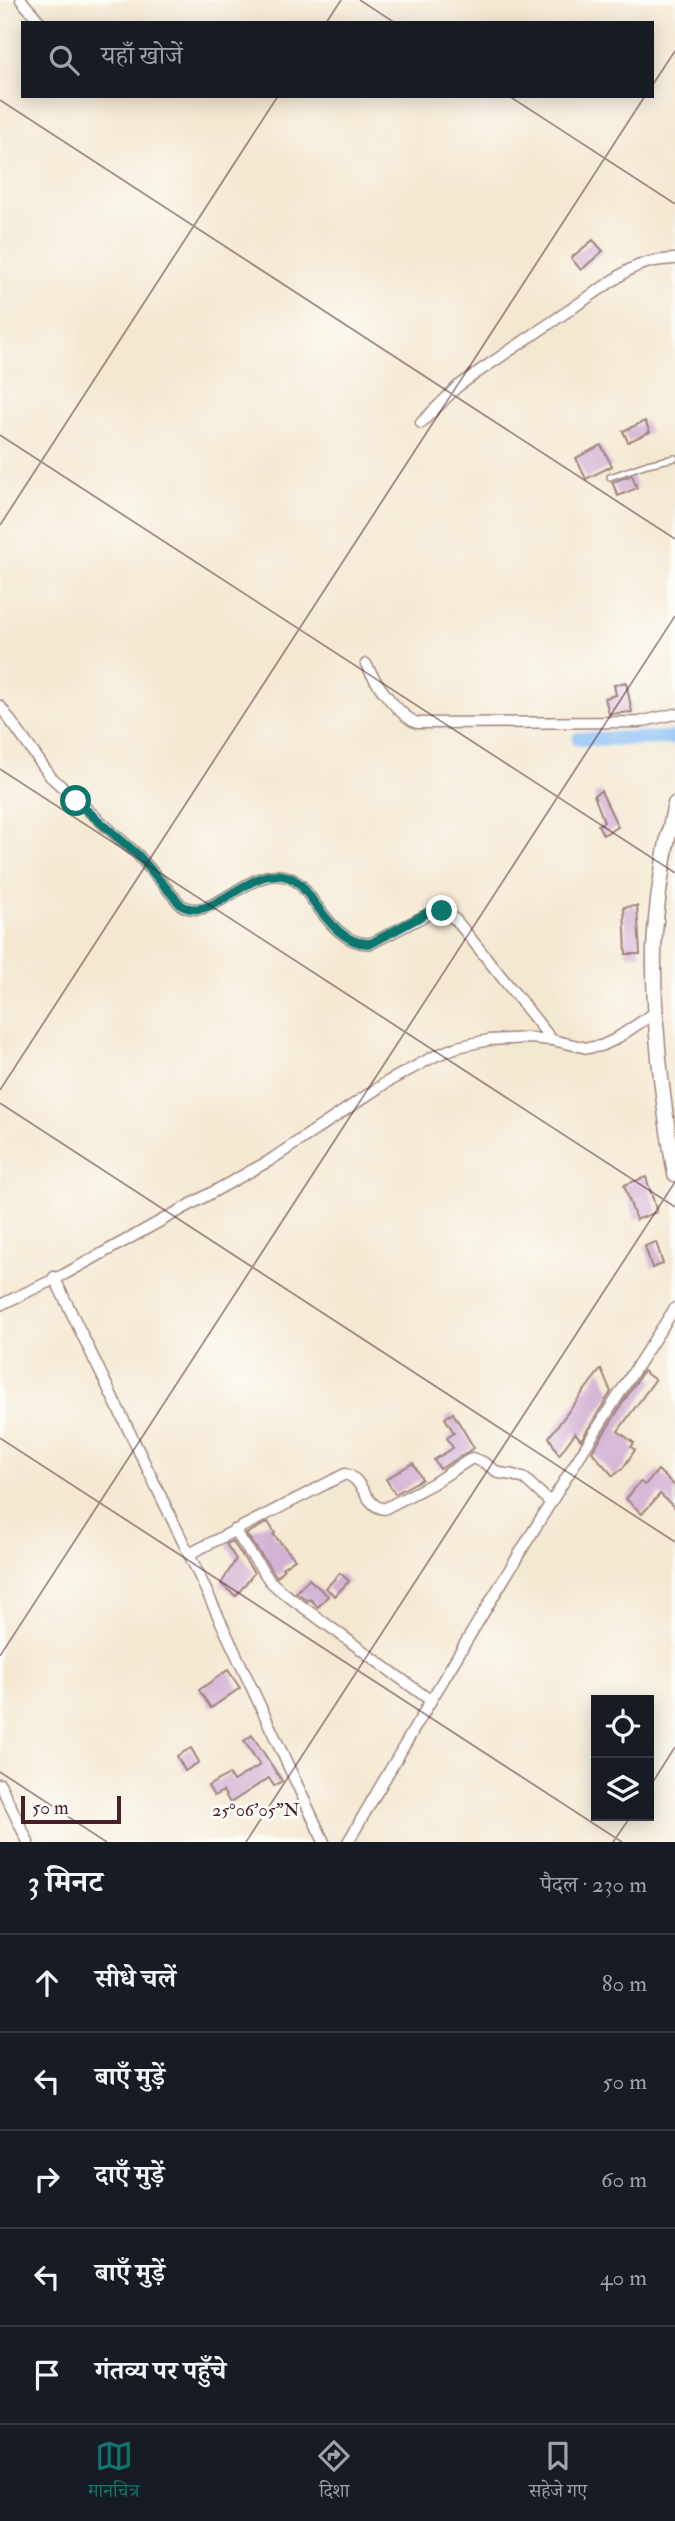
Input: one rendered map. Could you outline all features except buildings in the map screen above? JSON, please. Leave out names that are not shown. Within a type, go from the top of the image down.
[{"type":"street","points":[[21,0],[39,21]]},
{"type":"street","points":[[421,423],[468,380],[627,271],[654,260],[675,260]]},
{"type":"street","points":[[366,664],[378,684],[407,718],[424,724],[639,722],[675,714]]},
{"type":"street","points":[[0,706],[51,777],[138,855],[181,905],[187,908],[203,908],[251,882],[281,873],[300,884],[347,938],[362,944],[372,943],[429,912],[442,911],[456,920],[552,1040]]},
{"type":"street","points":[[675,804],[667,841],[654,947],[656,1030],[675,1174]]},
{"type":"street","points":[[0,1305],[65,1274],[269,1161],[414,1066],[457,1047],[489,1040],[529,1038],[587,1048],[601,1046],[656,1012]]},
{"type":"street","points":[[54,1277],[189,1554],[324,1842]]},
{"type":"street","points":[[348,1842],[430,1700],[597,1426],[675,1308]]},
{"type":"street","points":[[189,1554],[345,1474],[354,1478],[373,1505],[384,1509],[432,1484],[472,1458],[499,1473],[519,1476],[551,1503]]},
{"type":"street","points":[[234,1530],[270,1581],[281,1591],[430,1700]]},
{"type":"street","points":[[0,1784],[28,1842]]},
{"type":"lane","points":[[610,477],[675,458]]},
{"type":"waterway","points":[[579,739],[675,738]]},
{"type":"route","points":[[76,801],[138,855],[181,905],[187,908],[203,908],[251,882],[281,873],[300,884],[334,926],[353,942],[372,943],[429,912],[442,911]]}]
